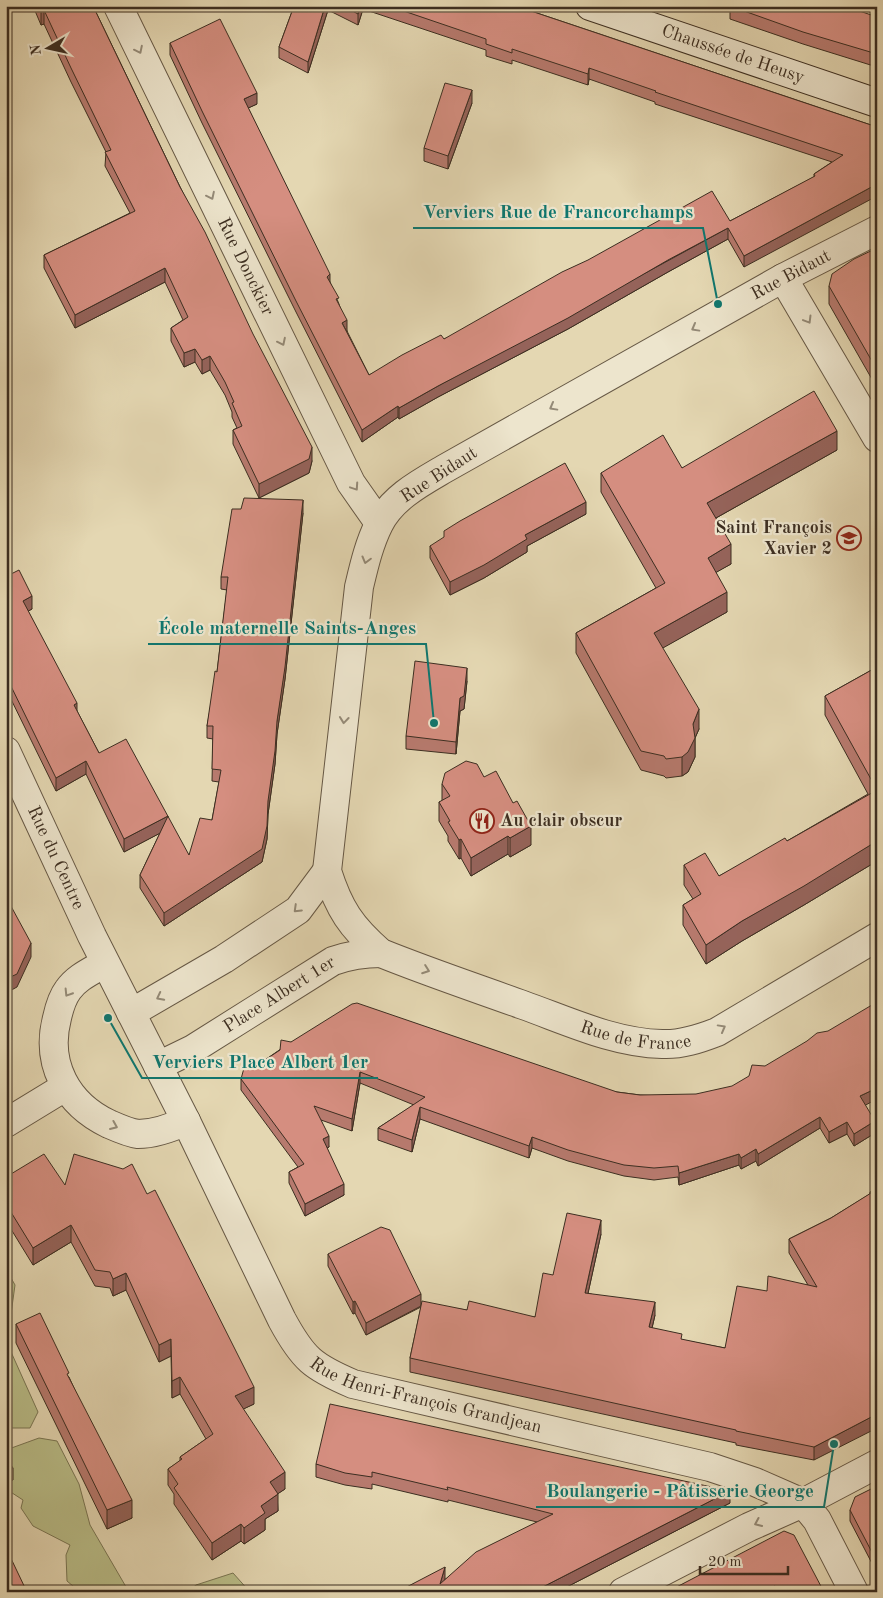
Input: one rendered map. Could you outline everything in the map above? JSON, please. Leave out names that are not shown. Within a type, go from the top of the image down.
[{"type":"street","name":"Rue Donckier","points":[[118,6],[351,483],[379,523]]},
{"type":"street","name":"Chaussée de Heusy","points":[[590,6],[877,102]]},
{"type":"street","name":"Rue Bidaut","points":[[381,953],[362,936],[348,919],[335,897],[327,871],[359,587],[367,555],[379,523],[395,503],[416,486],[444,469],[783,278],[877,230]]},
{"type":"street","points":[[783,278],[877,438]]},
{"type":"street","name":"Rue du Centre","points":[[6,751],[105,963]]},
{"type":"street","points":[[131,1013],[224,959],[298,910],[327,871]]},
{"type":"street","name":"Rue de France","points":[[381,953],[599,1032],[623,1039],[661,1044],[678,1044],[697,1040],[717,1032],[877,937]]},
{"type":"street","name":"Place Albert 1er","points":[[158,1066],[201,1044],[334,961],[362,952],[381,953]]},
{"type":"street","points":[[105,963],[131,1013],[186,1121],[165,1130],[138,1134],[119,1129],[99,1120],[81,1106],[66,1087],[58,1071],[53,1051],[53,1036],[60,1005],[77,980],[105,963]]},
{"type":"street","points":[[6,1123],[66,1087]]},
{"type":"street","name":"Rue Henri-François Grandjean","points":[[186,1121],[294,1342],[310,1361],[328,1373],[354,1384],[376,1390],[710,1467],[755,1482],[803,1503]]},
{"type":"street","points":[[623,1592],[749,1527],[803,1503],[877,1464]]},
{"type":"street","points":[[803,1503],[817,1520],[854,1592]]},
{"type":"green space","points":[[6,1269],[15,1285],[7,1343],[38,1412],[30,1428],[6,1428]]},
{"type":"green space","points":[[39,1438],[57,1441],[79,1484],[90,1525],[129,1592],[80,1592],[67,1581],[66,1555],[70,1545],[33,1526],[21,1508],[23,1500],[6,1489],[6,1450]]},
{"type":"green space","points":[[233,1573],[250,1592],[187,1592],[196,1585]]},
{"type":"building","points":[[39,6],[93,6],[180,187],[205,232],[253,334],[312,447],[309,459],[259,484],[233,430],[242,426],[225,382],[210,356],[202,360],[195,349],[184,353],[171,328],[188,317],[165,268],[75,315],[44,255],[135,211],[105,152],[111,150],[44,10],[41,11]]},
{"type":"building","points":[[294,6],[325,6],[308,62],[279,47]]},
{"type":"building","points":[[343,6],[360,6],[358,14]]},
{"type":"building","points":[[389,6],[516,6],[877,127],[877,184],[744,256],[728,228],[668,260],[568,318],[399,408],[398,406],[362,430],[296,301],[170,43],[220,19],[257,93],[244,99],[330,274],[327,277],[339,298],[336,299],[347,320],[342,323],[369,375],[441,335],[444,339],[562,272],[588,260],[712,191],[730,221],[815,176],[814,174],[843,155],[589,68],[588,74],[512,49],[512,53],[486,44],[486,39]]},
{"type":"building","points":[[730,6],[845,6],[877,17],[877,54],[803,32]]},
{"type":"building","points":[[445,83],[472,90],[448,156],[424,148]]},
{"type":"building","points":[[877,248],[877,370],[829,286],[832,274],[854,259]]},
{"type":"building","points":[[814,391],[837,431],[707,503],[731,544],[708,558],[727,592],[654,633],[699,709],[693,724],[695,738],[688,752],[682,757],[666,759],[664,756],[641,751],[576,633],[665,583],[601,473],[663,435],[682,468]]},
{"type":"building","points":[[565,463],[586,502],[525,535],[527,539],[484,565],[450,582],[430,546],[444,537],[444,531]]},
{"type":"building","points":[[244,498],[303,500],[268,801],[267,826],[262,849],[164,913],[140,875],[168,816],[189,855],[200,818],[212,820],[221,770],[212,769],[213,726],[207,726],[215,671],[217,672],[228,577],[221,577],[232,509],[241,509]]},
{"type":"building","points":[[6,564],[11,574],[19,570],[32,596],[23,601],[77,703],[74,705],[99,753],[126,739],[168,816],[124,839],[86,761],[56,778],[6,676]]},
{"type":"building","points":[[415,661],[467,668],[464,696],[460,698],[456,742],[406,736]]},
{"type":"building","points":[[877,667],[877,790],[825,696]]},
{"type":"building","points":[[466,761],[477,764],[484,777],[496,771],[513,803],[517,801],[531,826],[510,838],[508,836],[471,858],[461,839],[459,840],[448,822],[450,821],[439,802],[450,796],[442,784],[445,773]]},
{"type":"building","points":[[877,790],[877,841],[742,921],[706,945],[683,905],[701,894],[684,865],[705,853],[719,876],[785,838],[787,841]]},
{"type":"building","points":[[6,897],[31,943],[17,974],[6,979]]},
{"type":"building","points":[[877,1002],[877,1088],[860,1096],[875,1121],[854,1134],[847,1122],[829,1132],[820,1117],[758,1154],[756,1149],[741,1158],[739,1154],[679,1173],[678,1166],[654,1168],[624,1165],[568,1150],[532,1137],[529,1146],[420,1107],[412,1140],[378,1128],[425,1097],[360,1072],[352,1119],[314,1106],[329,1136],[323,1139],[344,1184],[305,1204],[289,1172],[304,1164],[241,1079],[244,1068],[252,1063],[259,1064],[280,1050],[281,1040],[291,1042],[352,1004],[357,1003],[617,1092],[640,1095],[696,1094],[732,1086],[749,1076],[752,1065],[765,1066],[817,1033],[828,1031]]},
{"type":"building","points":[[44,1154],[65,1185],[74,1154],[123,1169],[132,1164],[147,1194],[155,1190],[254,1387],[235,1396],[285,1472],[270,1482],[278,1494],[261,1506],[265,1513],[244,1528],[241,1524],[212,1543],[174,1488],[178,1484],[168,1469],[182,1459],[180,1457],[213,1434],[180,1377],[172,1381],[171,1339],[159,1345],[126,1273],[113,1279],[110,1272],[95,1270],[71,1225],[33,1248],[6,1204],[6,1177]]},
{"type":"building","points":[[877,1189],[877,1224],[875,1224],[877,1227],[877,1414],[814,1447],[410,1358],[422,1301],[467,1310],[469,1301],[535,1317],[543,1273],[553,1275],[567,1213],[601,1220],[585,1293],[655,1302],[649,1327],[682,1334],[681,1339],[725,1348],[737,1286],[767,1291],[768,1276],[817,1287],[789,1239],[831,1218]]},
{"type":"building","points":[[381,1227],[390,1230],[421,1294],[366,1323],[328,1254]]},
{"type":"building","points":[[40,1313],[69,1373],[67,1374],[132,1500],[107,1510],[16,1324]]},
{"type":"building","points":[[330,1404],[730,1491],[533,1592],[397,1592],[445,1567],[440,1584],[476,1552],[553,1514],[447,1487],[448,1490],[372,1472],[372,1477],[345,1473],[316,1464]]},
{"type":"building","points":[[6,1458],[13,1468],[6,1470]]},
{"type":"building","points":[[877,1486],[877,1562],[850,1510],[855,1497]]},
{"type":"building","points":[[784,1531],[794,1535],[824,1592],[777,1592],[775,1586],[764,1592],[667,1592]]},
{"type":"building","points":[[6,1548],[27,1592],[6,1592]]},
{"type":"place","name":"Verviers Rue de Francorchamps","points":[[718,304]]},
{"type":"place","name":"Saint François Xavier 2","points":[[849,538]]},
{"type":"place","name":"École maternelle Saints-Anges","points":[[434,723]]},
{"type":"place","name":"Au clair obscur","points":[[482,821]]},
{"type":"place","name":"Verviers Place Albert 1er","points":[[108,1018]]},
{"type":"place","name":"Boulangerie - Pâtisserie George","points":[[834,1444]]}]
